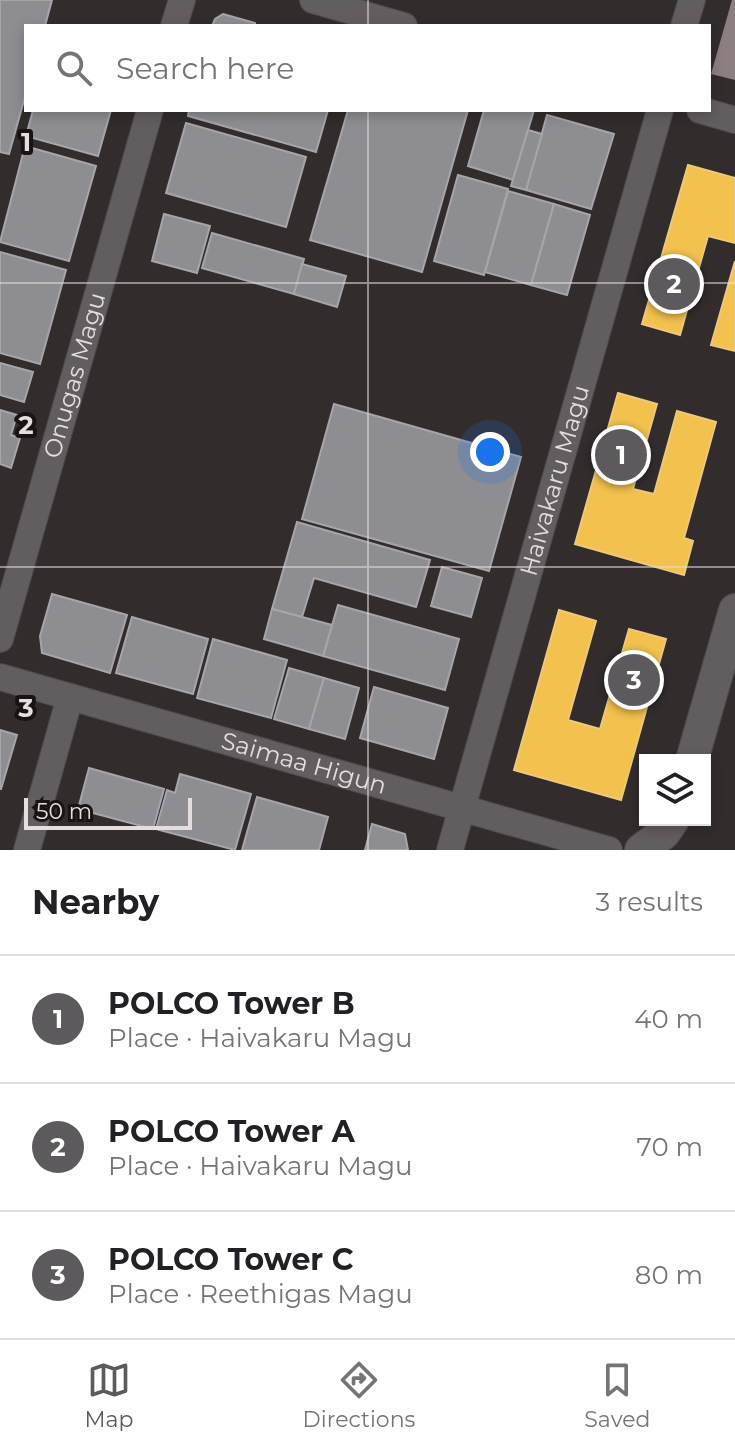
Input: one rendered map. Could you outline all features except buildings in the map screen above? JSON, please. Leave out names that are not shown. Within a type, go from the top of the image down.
[{"type":"street","points":[[175,24],[182,0]]},
{"type":"street","points":[[313,0],[397,24]]},
{"type":"street","points":[[685,24],[692,0]]},
{"type":"street","name":"Onugas Magu","points":[[0,639],[149,112]]},
{"type":"street","name":"Haivakaru Magu","points":[[450,850],[659,112]]},
{"type":"street","points":[[707,112],[735,120]]},
{"type":"street","points":[[694,754],[735,610]]},
{"type":"street","name":"Saimaa Higun","points":[[0,677],[609,850]]},
{"type":"street","points":[[27,850],[70,697]]},
{"type":"place","name":"POLCO Tower A","points":[[674,284]]},
{"type":"place","name":"POLCO Tower B","points":[[621,455]]},
{"type":"place","name":"POLCO Tower C","points":[[634,680]]}]
